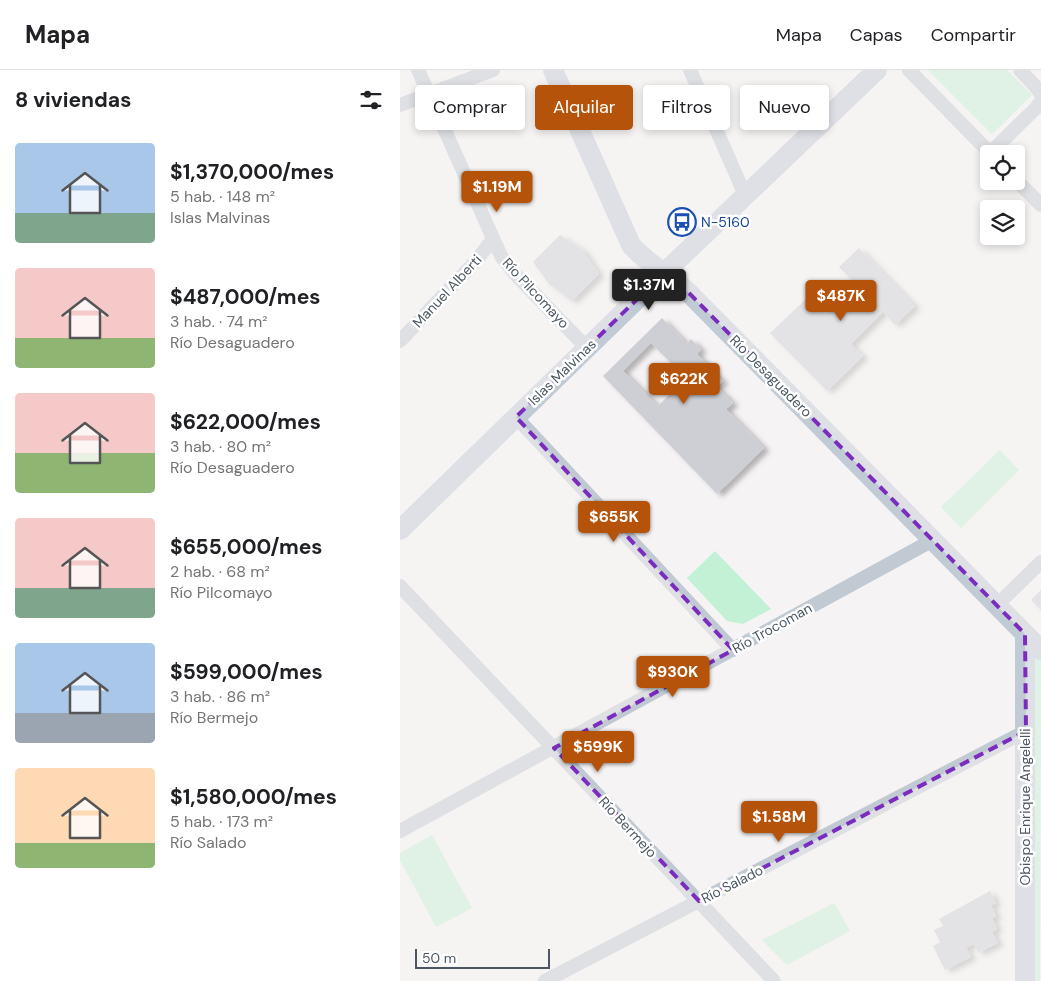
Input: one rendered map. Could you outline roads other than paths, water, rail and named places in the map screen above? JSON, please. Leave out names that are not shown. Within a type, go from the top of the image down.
[{"type":"street","name":"Río Pilcomayo","points":[[418,70],[425,85]]},
{"type":"street","points":[[453,85],[493,70]]},
{"type":"street","name":"Río Desaguadero","points":[[553,70],[625,235],[638,254],[688,292],[1041,650]]},
{"type":"street","points":[[690,70],[746,195]]},
{"type":"street","name":"Islas Malvinas","points":[[400,530],[664,273],[877,70]]},
{"type":"street","points":[[909,70],[982,145]]},
{"type":"street","points":[[1020,70],[1041,94]]},
{"type":"street","points":[[400,105],[415,99]]},
{"type":"street","points":[[1000,145],[1041,101]]},
{"type":"street","name":"Río Pilcomayo","points":[[445,130],[493,239],[511,270],[587,348]]},
{"type":"street","points":[[1025,189],[1041,205]]},
{"type":"street","name":"Manuel Alberti","points":[[400,341],[476,261],[493,239]]},
{"type":"street","points":[[516,417],[733,650]]},
{"type":"street","name":"Río Trocoman","points":[[400,831],[933,540]]},
{"type":"street","points":[[997,605],[1041,562]]},
{"type":"street","name":"Río Bermejo","points":[[400,586],[774,981]]},
{"type":"street","name":"Obispo Enrique Angelelli","points":[[1025,634],[1025,981]]},
{"type":"street","name":"Río Salado","points":[[545,981],[1026,731]]},
{"type":"place","name":"N-5160","points":[[682,222]]}]
